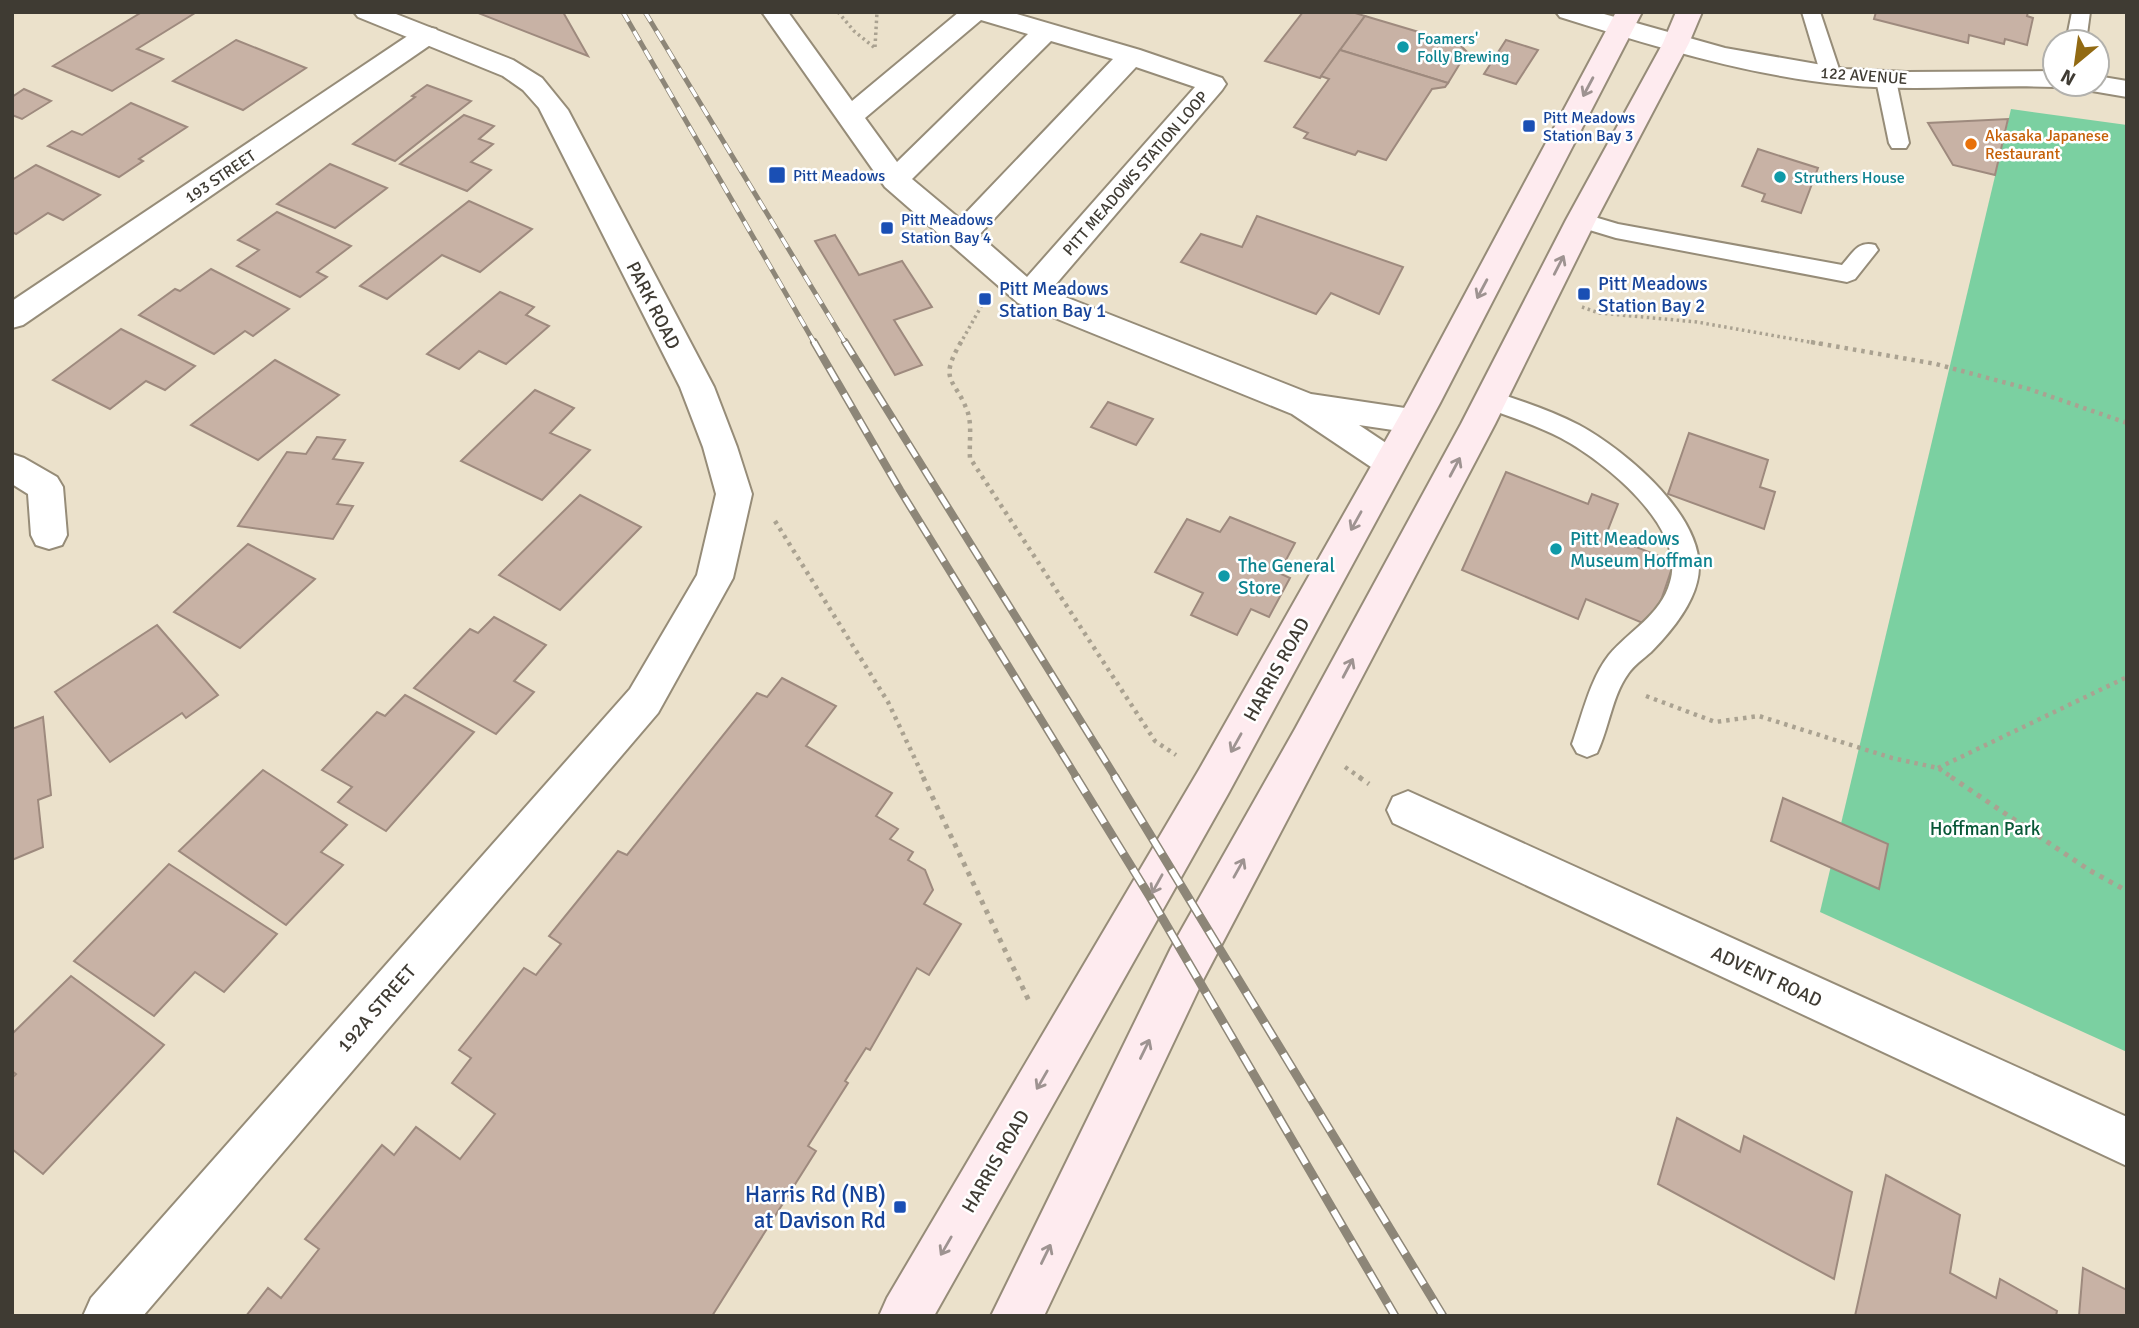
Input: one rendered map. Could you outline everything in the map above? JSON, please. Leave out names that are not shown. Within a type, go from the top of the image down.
[{"type":"main road","name":"HARRIS ROAD","points":[[905,1316],[1214,781],[1413,420],[1624,20]]},
{"type":"main road","points":[[1017,1316],[1186,964],[1309,742],[1683,28]]},
{"type":"street","name":"PARK ROAD","points":[[367,12],[520,74],[540,89],[554,110],[697,387],[734,494]]},
{"type":"street","points":[[775,12],[895,180],[1030,295],[1304,405],[1389,461]]},
{"type":"street","points":[[843,105],[975,12]]},
{"type":"street","name":"PITT MEADOWS STATION LOOP","points":[[981,12],[1131,55],[1212,84],[1030,295]]},
{"type":"street","name":"122 AVENUE","points":[[1569,12],[1683,28],[1832,75],[1886,80],[2041,78]]},
{"type":"street","points":[[895,180],[1045,32]]},
{"type":"street","name":"193 STREET","points":[[12,317],[427,35]]},
{"type":"street","points":[[960,237],[1131,55]]},
{"type":"street","points":[[1304,405],[1413,420]]},
{"type":"street","points":[[12,467],[45,487],[49,535]]},
{"type":"street","name":"192A STREET","points":[[109,1316],[644,701],[715,578],[734,494]]},
{"type":"street","name":"ADVENT ROAD","points":[[1408,810],[2127,1142]]},
{"type":"lane","points":[[1811,12],[1832,75]]},
{"type":"lane","points":[[1886,80],[1899,143]]},
{"type":"lane","points":[[1581,220],[1616,231],[1847,275],[1867,250]]},
{"type":"lane","points":[[1490,400],[1570,431],[1606,454],[1641,486],[1676,528],[1686,558],[1685,580],[1672,603],[1647,639],[1617,666],[1587,744]]},
{"type":"path","points":[[838,12],[854,32],[881,53],[843,105]]},
{"type":"path","points":[[985,299],[948,362],[951,384],[968,414],[970,458],[1155,741],[1214,781]]},
{"type":"path","points":[[1579,306],[1599,313],[1697,322],[1936,364],[2029,389],[2127,423]]},
{"type":"path","points":[[734,494],[772,515],[888,702],[1055,1057]]},
{"type":"path","points":[[1938,768],[2127,677]]},
{"type":"path","points":[[1611,682],[1715,722],[1759,716],[1892,758],[1938,768],[2089,870],[2127,891]]},
{"type":"path","points":[[1309,742],[1408,810]]},
{"type":"green space","name":"Hoffman Park","points":[[2011,109],[2127,125],[2127,1052],[1820,912]]},
{"type":"building","points":[[142,12],[195,13],[137,49],[163,59],[112,91],[53,66]]},
{"type":"building","points":[[479,12],[563,12],[588,56],[478,13]]},
{"type":"building","points":[[1303,12],[1352,12],[1365,16],[1320,78],[1265,61]]},
{"type":"building","points":[[1876,12],[2028,12],[2027,16],[2033,18],[2027,45],[2005,39],[2004,44],[1969,35],[1968,43],[1874,19]]},
{"type":"building","name":"Foamers' Folly Brewing","points":[[1365,16],[1459,44],[1467,52],[1448,83],[1340,50]]},
{"type":"building","points":[[236,40],[306,68],[243,110],[173,81]]},
{"type":"building","points":[[1506,40],[1538,50],[1516,84],[1484,74]]},
{"type":"building","points":[[1340,50],[1448,83],[1445,87],[1432,89],[1386,160],[1358,151],[1355,155],[1304,138],[1308,133],[1294,127],[1329,79],[1321,76]]},
{"type":"building","points":[[427,85],[471,101],[395,161],[353,144],[415,97],[412,96]]},
{"type":"building","points":[[24,89],[51,101],[22,119],[12,115],[12,97]]},
{"type":"building","points":[[131,103],[187,127],[139,159],[143,161],[119,177],[48,146],[72,131],[82,135]]},
{"type":"building","points":[[464,115],[494,126],[479,139],[493,144],[471,162],[491,170],[467,191],[400,164]]},
{"type":"building","name":"Akasaka Japanese Restaurant","points":[[2008,119],[1995,175],[1953,165],[1928,123]]},
{"type":"building","name":"Struthers House","points":[[1758,149],[1818,168],[1801,213],[1762,201],[1765,194],[1742,186]]},
{"type":"building","points":[[330,164],[387,188],[335,228],[277,204]]},
{"type":"building","points":[[36,165],[100,195],[63,220],[48,213],[16,234],[12,232],[12,180]]},
{"type":"building","points":[[469,201],[532,229],[480,272],[442,255],[387,299],[360,286]]},
{"type":"building","points":[[277,212],[351,246],[317,272],[327,277],[300,297],[237,266],[259,250],[238,240]]},
{"type":"building","points":[[1257,216],[1403,267],[1379,314],[1331,293],[1316,314],[1181,262],[1201,234],[1242,247]]},
{"type":"building","name":"Pitt Meadows","points":[[835,235],[859,275],[902,261],[932,307],[894,320],[922,365],[895,375],[815,241]]},
{"type":"building","points":[[211,269],[289,309],[253,336],[245,331],[214,354],[139,315],[175,289],[180,291]]},
{"type":"building","points":[[500,292],[534,307],[526,315],[549,326],[506,364],[479,351],[459,369],[427,354]]},
{"type":"building","points":[[121,329],[195,366],[165,390],[146,381],[110,409],[53,380]]},
{"type":"building","points":[[275,360],[339,395],[258,460],[191,425]]},
{"type":"building","points":[[535,390],[574,408],[550,433],[590,450],[542,500],[461,461]]},
{"type":"building","points":[[1108,402],[1153,419],[1136,445],[1091,427]]},
{"type":"building","points":[[1689,433],[1768,460],[1760,487],[1775,492],[1764,529],[1668,494]]},
{"type":"building","points":[[317,437],[345,440],[333,459],[363,463],[337,504],[353,506],[333,539],[238,526],[287,452],[306,454]]},
{"type":"building","name":"Pitt Meadows Museum Hoffman","points":[[1506,472],[1588,504],[1592,494],[1618,504],[1606,535],[1674,562],[1652,627],[1586,599],[1578,619],[1462,570]]},
{"type":"building","points":[[580,495],[641,527],[560,610],[499,575]]},
{"type":"building","name":"The General Store","points":[[1230,517],[1295,543],[1279,573],[1290,578],[1269,617],[1251,609],[1237,635],[1191,615],[1203,593],[1155,572],[1187,519],[1220,532]]},
{"type":"building","points":[[248,544],[315,579],[240,648],[174,612]]},
{"type":"building","points":[[494,617],[546,645],[514,681],[534,692],[496,734],[414,688],[470,629],[478,633]]},
{"type":"building","points":[[157,625],[218,695],[186,718],[182,713],[110,762],[55,692]]},
{"type":"building","points":[[782,678],[836,706],[806,746],[892,793],[876,816],[898,829],[890,839],[913,852],[908,860],[925,870],[933,890],[924,904],[961,924],[929,975],[917,968],[870,1050],[866,1048],[845,1081],[848,1083],[808,1146],[816,1151],[712,1316],[246,1316],[268,1288],[281,1298],[319,1249],[305,1239],[382,1145],[394,1155],[416,1127],[460,1159],[495,1114],[452,1083],[471,1058],[459,1050],[524,968],[536,975],[561,944],[549,936],[618,851],[627,855],[757,693],[767,697]]},
{"type":"building","points":[[405,695],[474,732],[386,831],[338,802],[352,787],[322,770],[377,712],[385,716]]},
{"type":"building","points":[[43,717],[51,795],[38,800],[43,847],[12,860],[12,729]]},
{"type":"building","points":[[263,770],[347,825],[321,852],[343,865],[286,925],[179,851]]},
{"type":"building","points":[[1783,798],[1888,844],[1879,889],[1771,841]]},
{"type":"building","points":[[169,864],[277,934],[224,992],[195,972],[154,1016],[74,961]]},
{"type":"building","points":[[71,976],[164,1045],[43,1174],[12,1149],[12,1078],[16,1074],[12,1071],[12,1034]]},
{"type":"building","points":[[1677,1118],[1740,1152],[1744,1136],[1852,1192],[1834,1279],[1658,1184]]},
{"type":"building","points":[[1886,1175],[1960,1215],[1950,1273],[1996,1298],[2000,1279],[2057,1311],[2056,1316],[1855,1316]]},
{"type":"building","points":[[2083,1268],[2127,1290],[2127,1316],[2079,1316]]},
{"type":"railway","points":[[623,12],[815,344]]},
{"type":"railway","points":[[645,12],[846,344]]},
{"type":"railway","points":[[814,342],[900,490],[1077,778]]},
{"type":"railway","points":[[845,342],[1116,778]]},
{"type":"railway","points":[[1076,777],[1150,897],[1395,1316]]},
{"type":"railway","points":[[1115,777],[1443,1316]]},
{"type":"place","name":"Foamers' Folly Brewing","points":[[1403,47]]},
{"type":"place","name":"Pitt Meadows Station Bay 3","points":[[1529,126]]},
{"type":"place","name":"Akasaka Japanese Restaurant","points":[[1971,144]]},
{"type":"place","name":"Pitt Meadows","points":[[777,175]]},
{"type":"place","name":"Struthers House","points":[[1780,177]]},
{"type":"place","name":"Pitt Meadows Station Bay 4","points":[[887,228]]},
{"type":"place","name":"Pitt Meadows Station Bay 2","points":[[1584,294]]},
{"type":"place","name":"Pitt Meadows Station Bay 1","points":[[985,299]]},
{"type":"place","name":"Pitt Meadows Museum Hoffman","points":[[1556,549]]},
{"type":"place","name":"The General Store","points":[[1224,576]]},
{"type":"place","name":"Harris Rd (NB) at Davison Rd","points":[[900,1207]]}]
